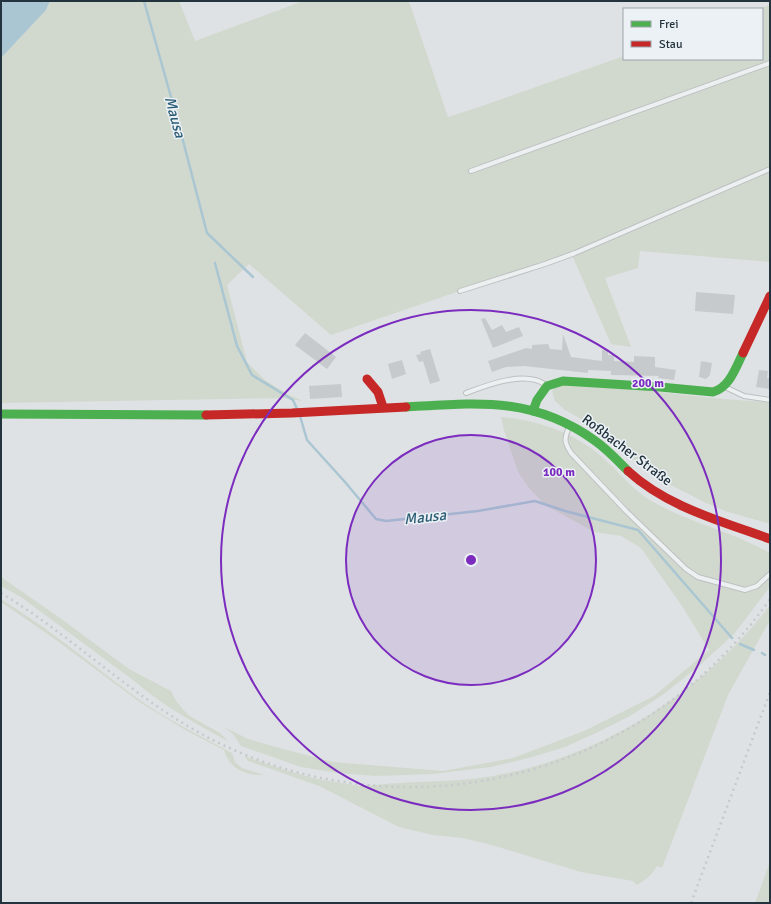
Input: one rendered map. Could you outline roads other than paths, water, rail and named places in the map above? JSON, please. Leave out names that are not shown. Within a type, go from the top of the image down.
[{"type":"main road","points":[[533,410],[537,400],[547,386],[563,381],[713,392],[720,390],[733,373],[770,296]]},
{"type":"main road","points":[[367,379],[381,396],[383,407]]},
{"type":"main road","name":"Roßbacher Straße","points":[[1,414],[220,414],[305,412],[466,403],[495,403],[533,410],[570,425],[603,447],[630,473],[649,488],[688,508],[767,538]]},
{"type":"lane","points":[[470,171],[770,63]]},
{"type":"lane","points":[[460,291],[575,253],[770,169]]},
{"type":"lane","points":[[466,393],[489,385],[519,379],[539,380],[547,386]]},
{"type":"lane","points":[[724,386],[744,396],[770,400]]},
{"type":"lane","points":[[570,425],[565,439],[571,453],[626,511],[686,569],[698,577],[745,590],[757,586],[770,574]]},
{"type":"water","points":[[5,1],[50,1],[46,10],[1,58],[1,4]]},
{"type":"waterway","name":"Mausa","points":[[144,1],[207,233],[253,277]]},
{"type":"waterway","name":"Mausa","points":[[215,263],[237,346],[252,375],[293,400],[297,409]]},
{"type":"waterway","name":"Mausa","points":[[300,416],[307,440],[376,519],[386,521],[478,511],[535,501],[565,511],[638,530],[732,638]]},
{"type":"waterway","name":"Mausa","points":[[740,644],[754,650]]},
{"type":"railway","points":[[1,593],[29,611],[163,710],[191,728],[221,744],[295,772],[371,785],[447,785],[522,772],[593,747],[659,709],[719,660],[770,599]]},
{"type":"railway","points":[[691,903],[770,692]]}]
